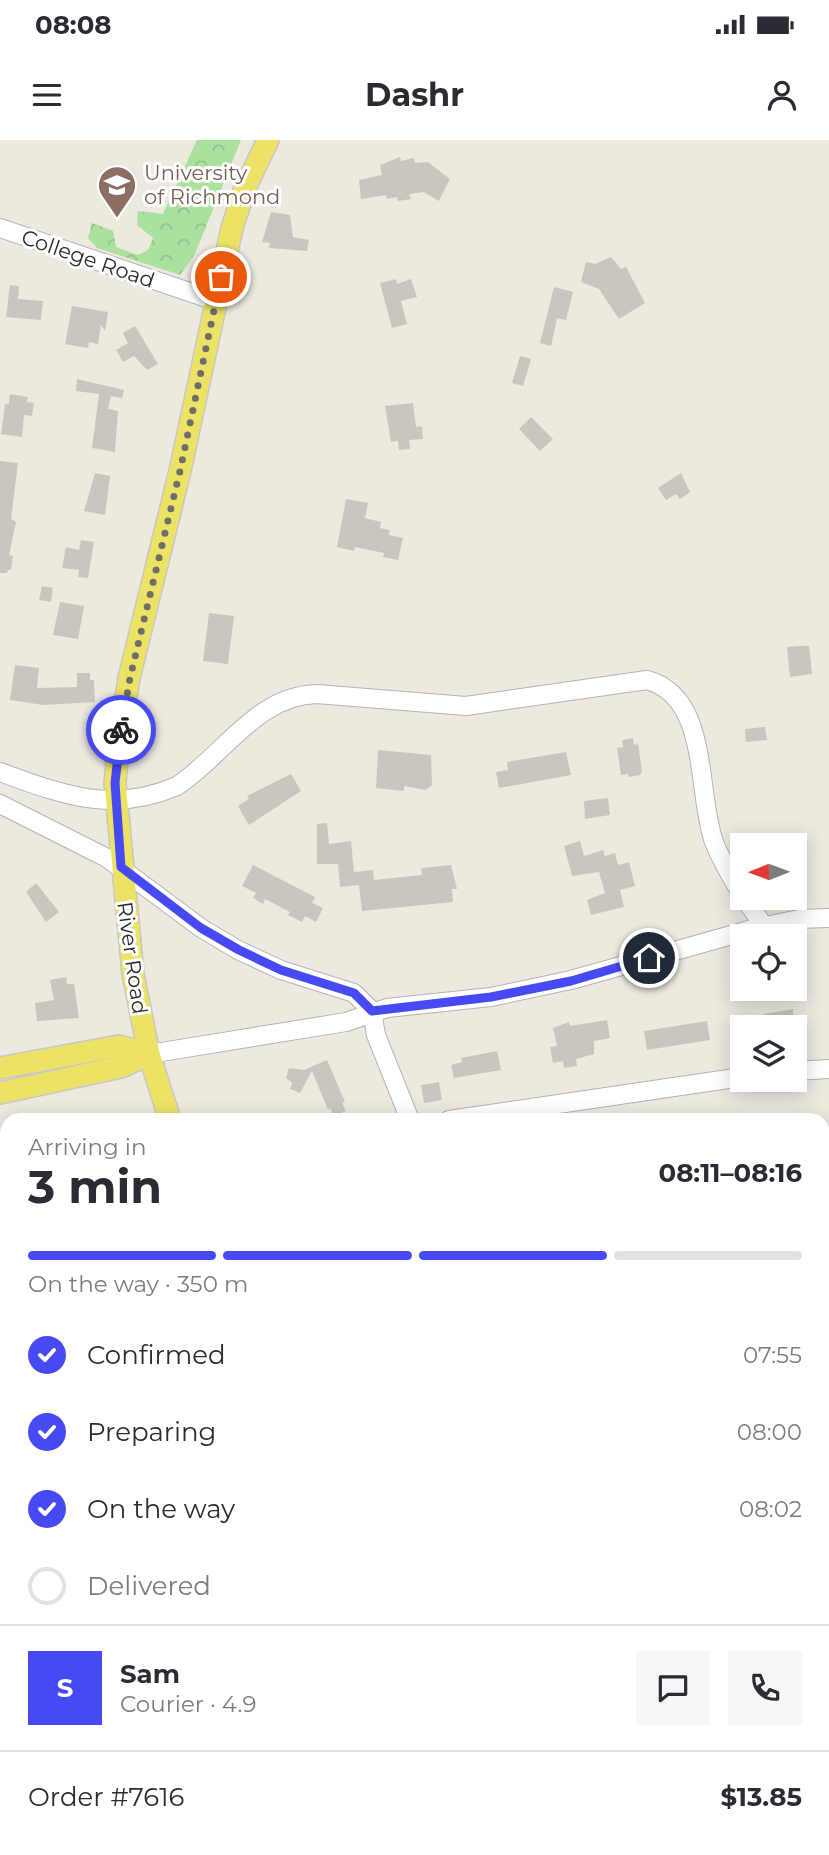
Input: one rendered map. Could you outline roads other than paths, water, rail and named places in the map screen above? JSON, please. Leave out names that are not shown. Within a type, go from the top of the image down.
[{"type":"main road","name":"River Road","points":[[168,1113],[149,1054],[133,974],[116,800],[118,748],[130,678],[180,471],[237,210],[268,140]]},
{"type":"main road","points":[[0,1068],[119,1046],[149,1054]]},
{"type":"main road","points":[[0,1093],[121,1067],[149,1054]]},
{"type":"street","name":"College Road","points":[[0,228],[216,302]]},
{"type":"street","points":[[0,772],[83,799],[116,800],[162,793],[177,786],[269,706],[293,696],[317,694],[466,706],[647,680],[674,693],[689,717],[715,843],[730,871]]},
{"type":"street","points":[[0,804],[121,867],[201,928],[239,950],[281,970],[354,993],[372,1011],[376,1035],[407,1113]]},
{"type":"street","points":[[774,924],[799,919],[829,918]]},
{"type":"street","points":[[149,1054],[346,1022],[372,1011],[481,999],[571,981],[730,936]]},
{"type":"street","points":[[807,1070],[829,1069]]},
{"type":"street","points":[[497,1113],[730,1079]]},
{"type":"place","name":"University of Richmond","points":[[117,219]]}]
